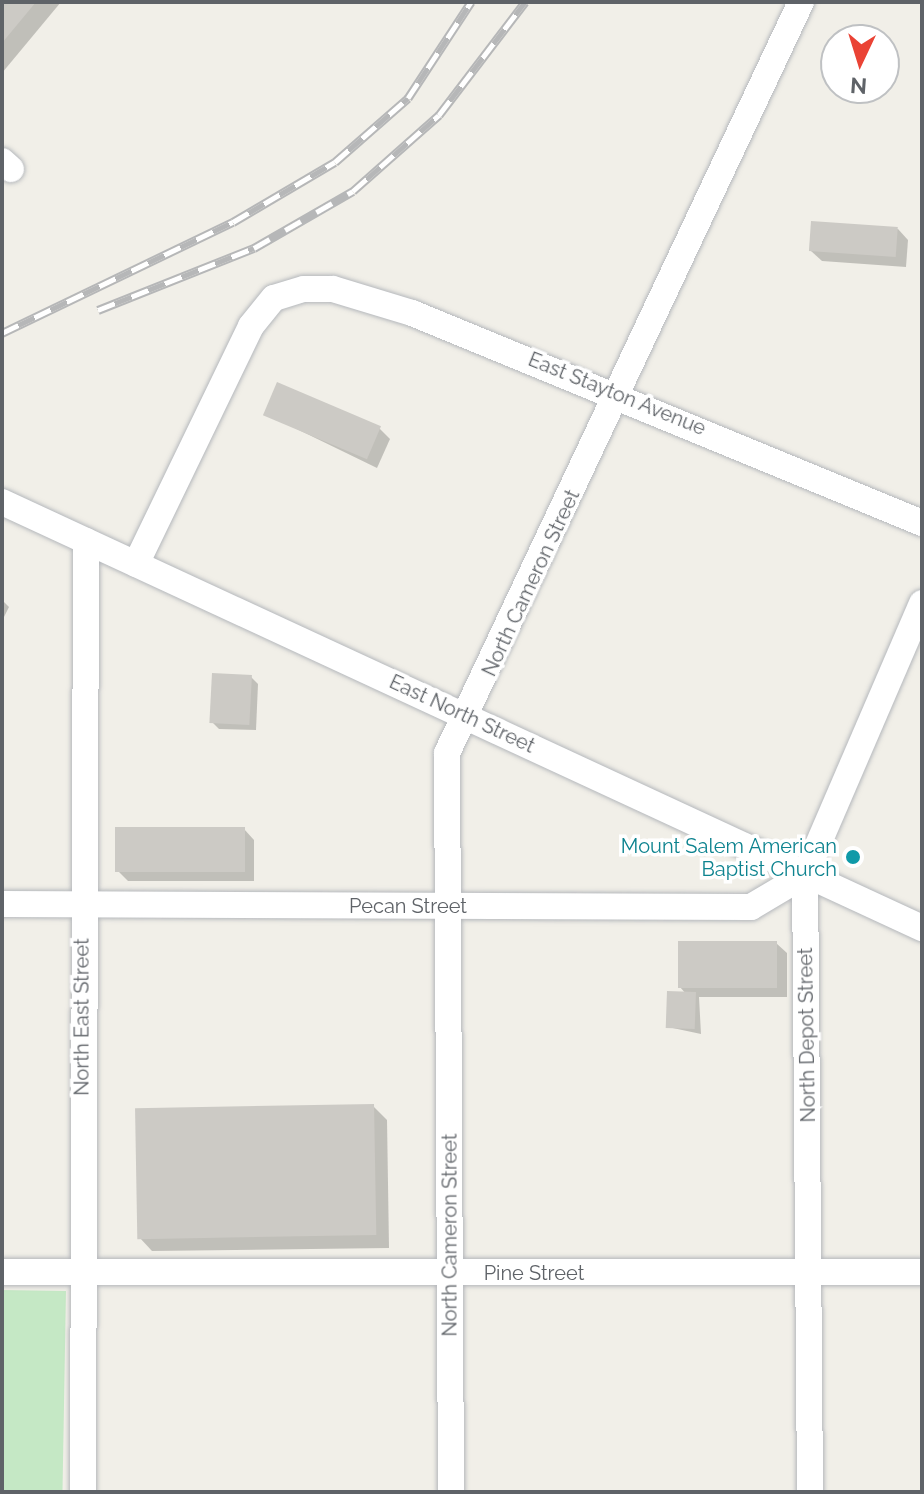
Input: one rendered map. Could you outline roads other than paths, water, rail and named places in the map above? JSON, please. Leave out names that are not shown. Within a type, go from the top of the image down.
[{"type":"street","name":"North Cameron Street","points":[[451,1492],[447,753],[468,716],[621,393],[801,2]]},
{"type":"street","name":"East Stayton Avenue","points":[[136,564],[251,326],[274,298],[304,289],[377,301],[621,393],[922,523]]},
{"type":"street","name":"East North Street","points":[[2,502],[922,928]]},
{"type":"street","name":"North East Street","points":[[83,1492],[82,903],[86,541]]},
{"type":"street","name":"North Depot Street","points":[[810,1492],[811,1272],[805,875],[922,603]]},
{"type":"street","name":"Pecan Street","points":[[2,904],[751,907],[805,875]]},
{"type":"street","name":"Pine Street","points":[[2,1272],[922,1272]]},
{"type":"railway","points":[[2,333],[233,222],[335,162],[408,98],[471,2]]},
{"type":"railway","points":[[98,310],[254,248],[353,191],[439,115],[525,2]]},
{"type":"place","name":"Mount Salem American Baptist Church","points":[[853,857]]}]
